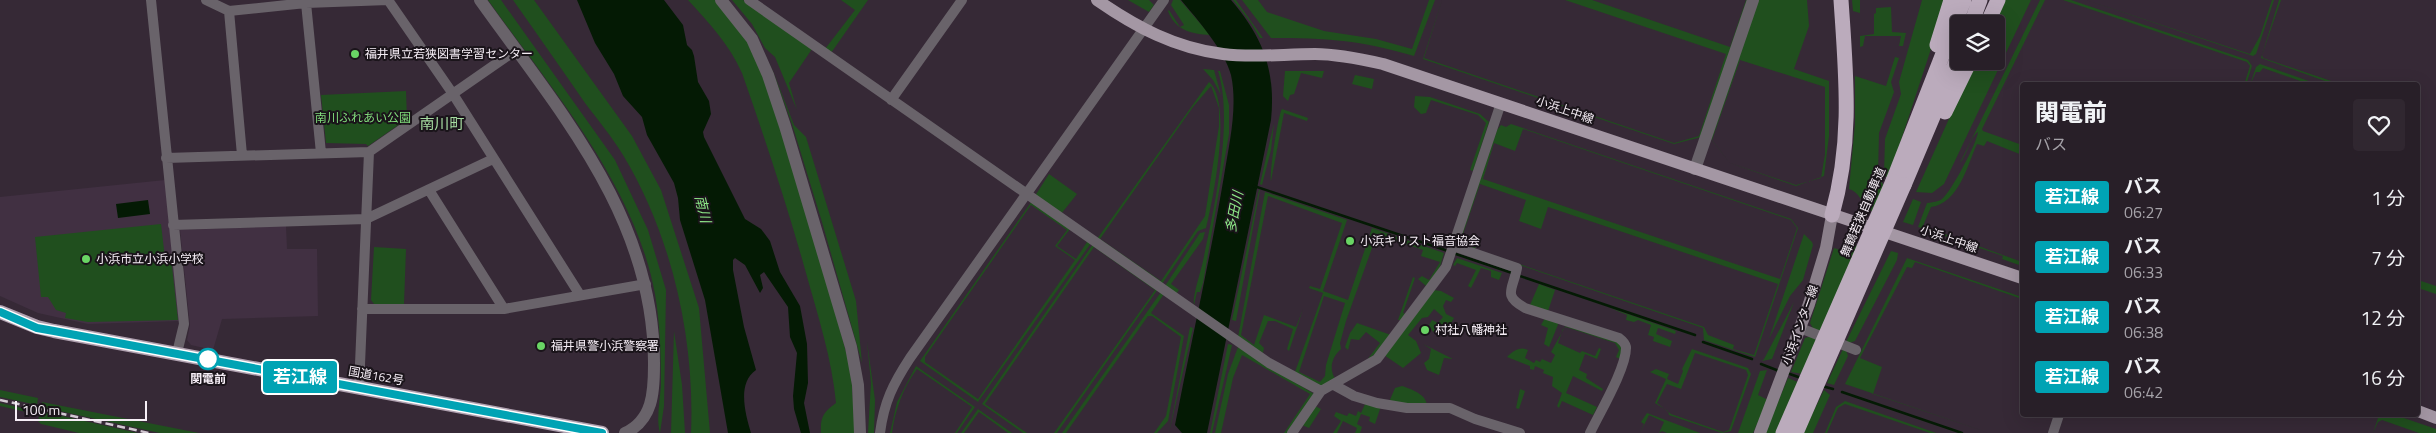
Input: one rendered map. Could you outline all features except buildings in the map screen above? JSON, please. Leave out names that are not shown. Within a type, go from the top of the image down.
[{"type":"highway","points":[[1832,0],[1837,108],[1832,214]]},
{"type":"highway","points":[[1832,214],[1842,180],[1846,130],[1846,74],[1841,0]]},
{"type":"highway","points":[[1907,147],[1951,0]]},
{"type":"highway","name":"舞鶴若狭自動車道","points":[[1903,185],[1907,147],[1964,0]]},
{"type":"highway","points":[[1974,15],[1980,0]]},
{"type":"highway","points":[[1991,15],[1998,0]]},
{"type":"highway","name":"舞鶴若狭自動車道","points":[[1784,433],[1903,185],[1953,70]]},
{"type":"highway","points":[[1796,433],[1866,275],[1897,220],[1903,185],[1965,70]]},
{"type":"highway","name":"国道162号","points":[[0,312],[37,328],[602,433]]},
{"type":"main road","name":"小浜上中線","points":[[1097,0],[1142,29],[1173,42],[1212,52],[1231,55],[1317,54],[1364,60],[1501,103],[2020,277]]},
{"type":"main road","name":"小浜インター線","points":[[1760,433],[1800,328],[1826,248],[1832,214]]},
{"type":"main road","points":[[2420,412],[2436,418]]},
{"type":"street","points":[[151,0],[184,324],[177,353]]},
{"type":"street","points":[[206,0],[229,11],[306,3],[388,0],[453,94],[580,295]]},
{"type":"street","points":[[480,0],[593,159],[613,195],[627,228],[646,284],[654,330],[654,390],[648,412],[640,422],[625,433]]},
{"type":"street","points":[[721,0],[752,39],[768,75],[785,126],[851,347],[858,385],[860,433]]},
{"type":"street","points":[[749,0],[761,3],[891,100],[1269,363],[1321,391]]},
{"type":"street","points":[[891,100],[962,0]]},
{"type":"street","points":[[880,433],[885,403],[892,386],[1026,193],[1164,0]]},
{"type":"street","points":[[1695,169],[1753,0]]},
{"type":"street","points":[[306,3],[321,153]]},
{"type":"street","points":[[229,11],[242,155]]},
{"type":"street","points":[[166,158],[369,152],[516,50]]},
{"type":"street","points":[[1292,433],[1321,391],[1372,363],[1382,354],[1446,267],[1501,103]]},
{"type":"street","points":[[359,388],[369,152]]},
{"type":"street","points":[[173,225],[366,219],[493,159]]},
{"type":"street","points":[[429,190],[504,308]]},
{"type":"street","points":[[1452,250],[1516,268],[1510,294],[1513,301],[1525,308],[1619,338],[1624,342],[1626,348],[1623,362],[1590,433]]},
{"type":"street","points":[[362,309],[504,308],[646,284]]},
{"type":"street","points":[[1800,328],[1856,350]]},
{"type":"street","points":[[1334,385],[1354,396],[1372,402],[1407,408],[1450,408],[1476,419],[1520,433]]},
{"type":"street","points":[[2053,433],[2058,417]]},
{"type":"shaded area","name":"小浜市立小浜小学校","points":[[165,180],[179,321],[88,324],[38,313],[0,296],[0,197]]},
{"type":"shaded area","points":[[286,226],[287,249],[317,249],[318,316],[222,319],[213,350],[191,345],[187,340],[190,325],[180,230]]},
{"type":"green space","points":[[488,0],[501,0],[615,160],[648,230],[666,290],[664,406],[660,433],[658,416],[661,385],[659,328],[655,294],[645,254],[629,214],[610,176],[588,139]]},
{"type":"green space","points":[[513,0],[534,0],[632,136],[661,190],[699,308],[710,433],[691,433],[689,361],[677,289],[655,219],[640,186],[623,155]]},
{"type":"green space","points":[[688,0],[715,0],[748,42],[764,78],[820,254],[851,371],[855,433],[821,433],[823,416],[836,403],[834,387],[824,338],[791,222],[737,62],[725,43]]},
{"type":"green space","points":[[732,0],[743,0],[812,49],[789,83],[797,110],[775,57],[765,48],[752,24]]},
{"type":"green space","points":[[841,0],[868,0],[831,53],[825,49],[855,10]]},
{"type":"green space","points":[[1128,0],[1149,0],[1154,5],[1149,12]]},
{"type":"green space","points":[[1173,0],[1180,0],[1210,35],[1196,34],[1179,27],[1168,11],[1180,27],[1184,25],[1171,5]]},
{"type":"green space","points":[[1233,0],[1236,0],[1263,38],[1260,38]]},
{"type":"green space","points":[[1242,0],[1258,0],[1267,12],[1324,31],[1376,39],[1412,49],[1429,0],[1435,0],[1414,56],[1360,43],[1271,38]]},
{"type":"green space","points":[[1442,0],[1424,58],[1674,143],[1699,136],[1726,54],[1565,0],[1592,0],[1730,47],[1746,0],[1748,0],[1701,137],[1674,144],[1423,59]]},
{"type":"green space","points":[[1758,0],[1807,0],[1809,26],[1794,69],[1829,81],[1829,136],[1824,176],[1821,177],[1825,154],[1825,87],[1740,60],[1712,140],[1730,163],[1711,139]]},
{"type":"green space","points":[[1852,0],[1860,0],[1860,13],[1853,11]]},
{"type":"green space","points":[[1922,0],[1947,0],[1888,180],[1884,174],[1885,139],[1901,94],[1899,82]]},
{"type":"green space","points":[[2005,0],[2031,0],[2005,55],[2005,15],[1998,15]]},
{"type":"green space","points":[[2040,0],[2045,0],[1982,129],[2020,144],[2020,154],[1987,141],[1984,146],[1977,144],[1961,182],[1949,199],[1931,207],[1923,226],[2020,261],[2020,265],[2002,259],[2003,256],[1918,227],[1927,203],[1942,199],[1946,195],[1963,167],[1978,132],[1975,134],[1960,163]]},
{"type":"green space","points":[[2063,0],[2071,0],[2248,60],[2252,66],[2247,82],[2245,82],[2250,66],[2247,62]]},
{"type":"green space","points":[[2086,0],[2250,54],[2260,36],[2272,0],[2274,0],[2256,54],[2253,56]]},
{"type":"green space","points":[[2279,0],[2281,0],[2262,55],[2263,58],[2334,82],[2328,82],[2261,58]]},
{"type":"green space","points":[[1891,7],[1892,32],[1906,33],[1903,46],[1899,46],[1901,36],[1865,36],[1863,46],[1860,47],[1860,36],[1874,34],[1874,14],[1876,13],[1876,8]]},
{"type":"green space","points":[[1895,57],[1899,58],[1891,82],[1894,92],[1879,133],[1878,176],[1884,186],[1874,212],[1867,207],[1856,193],[1849,189],[1855,124],[1855,76],[1886,86]]},
{"type":"green space","points":[[769,61],[794,125],[806,137],[856,301],[862,363],[792,124]]},
{"type":"green space","points":[[2260,64],[2311,82],[2303,82],[2263,68],[2260,72],[2256,72],[2251,82],[2256,67]]},
{"type":"green space","points":[[1203,69],[1214,70],[1221,95],[1213,80]]},
{"type":"green space","points":[[1971,70],[1998,70],[1944,184],[1932,193],[1916,192]]},
{"type":"green space","points":[[1218,71],[1220,71],[1229,105],[1229,134],[1203,283],[1200,292],[1197,292],[1194,305],[1194,296],[1203,261],[1221,165],[1224,115]]},
{"type":"green space","points":[[1285,71],[1324,71],[1322,78],[1301,73],[1294,94],[1290,95],[1288,101],[1283,96]]},
{"type":"green space","points":[[1355,75],[1374,79],[1372,89],[1352,84]]},
{"type":"green space","points":[[1209,82],[1216,93],[1220,109],[1220,129],[1216,175],[1206,228],[1198,231],[1162,284],[1097,239]],"holes":[[[1211,86],[1219,108],[1219,126],[1205,216],[1161,281],[1100,239],[1193,107]]]},
{"type":"green space","name":"南川ふれあい公園","points":[[406,91],[407,119],[368,146],[366,144],[326,143],[321,95]]},
{"type":"green space","points":[[1415,96],[1430,97],[1480,114],[1489,122],[1473,171],[1470,170],[1486,123],[1478,115],[1431,100],[1426,113],[1421,114],[1414,107]]},
{"type":"green space","points":[[1282,109],[1308,118],[1307,121],[1284,113],[1271,181],[1274,145]]},
{"type":"green space","points":[[1274,123],[1271,150],[1262,185],[1260,184]]},
{"type":"green space","points":[[1511,124],[1791,219],[1798,228],[1755,357],[1704,340],[1703,328],[1464,246],[1460,238],[1497,130],[1501,125],[1506,127]],"holes":[[[1523,129],[1791,220],[1797,228],[1780,279],[1483,179],[1494,143],[1515,151]],[[1480,184],[1526,200],[1519,221],[1541,229],[1548,207],[1778,284],[1754,355],[1733,349],[1734,345],[1708,335],[1704,327],[1475,249],[1478,240],[1463,234]]]},
{"type":"green space","points":[[1730,163],[1796,185],[1809,181],[1796,186]]},
{"type":"green space","points":[[1049,174],[1077,194],[1061,214],[1035,196]]},
{"type":"green space","points":[[1260,190],[1236,321],[1232,320]]},
{"type":"green space","points":[[1265,192],[1347,220],[1323,291],[1348,300],[1372,228],[1444,253],[1438,273],[1426,286],[1418,279],[1422,276],[1429,280],[1440,262],[1421,256],[1423,250],[1377,234],[1346,321],[1340,343],[1341,349],[1332,363],[1332,372],[1336,380],[1328,386],[1320,385],[1295,372],[1323,293],[1309,288],[1310,286],[1320,289],[1342,223],[1268,196],[1241,335],[1254,345],[1264,315],[1296,327],[1303,309],[1289,351],[1287,349],[1293,329],[1275,321],[1268,321],[1259,343],[1264,348],[1263,353],[1238,337]],"holes":[[[1324,296],[1345,303],[1326,365],[1325,376],[1320,382],[1299,372]]]},
{"type":"green space","points":[[1913,199],[1921,202],[1913,225],[1903,222]]},
{"type":"green space","points":[[1032,201],[1091,243],[978,402],[920,361]],"holes":[[[1031,205],[1067,230],[1055,246],[1075,260],[978,399],[925,362],[925,357]],[[1070,229],[1087,242],[1076,259],[1057,246]]]},
{"type":"green space","points":[[161,224],[165,258],[171,258],[178,320],[88,322],[65,318],[66,313],[56,310],[48,297],[41,297],[35,237]]},
{"type":"green space","points":[[1205,232],[1203,239],[1171,284],[1179,290],[1176,294],[1165,286],[1200,233]]},
{"type":"green space","points":[[1804,234],[1813,245],[1803,280],[1790,296],[1769,339]]},
{"type":"green space","points":[[1093,244],[1158,289],[1057,433],[1054,433],[1155,290],[1094,247],[985,404],[1027,433],[1023,433],[982,404]]},
{"type":"green space","points":[[1861,244],[1822,333],[1814,330],[1810,323],[1834,248],[1841,250]]},
{"type":"green space","points":[[374,247],[406,249],[404,304],[374,304],[371,300]]},
{"type":"green space","points":[[1891,251],[1898,253],[1897,260],[1855,341],[1846,342]]},
{"type":"green space","points":[[1457,258],[1502,273],[1499,280],[1491,277],[1491,271],[1481,268],[1471,288],[1468,286],[1476,270],[1457,263],[1455,266],[1453,265]]},
{"type":"green space","points":[[1907,258],[2020,296],[2020,298],[1915,262],[1912,268],[1907,267],[1860,358],[1882,367],[1873,394],[1845,384]]},
{"type":"green space","points":[[1413,277],[1415,278],[1403,313],[1406,314],[1401,320],[1398,320]]},
{"type":"green space","points":[[2420,281],[2436,286],[2436,294],[2420,289]]},
{"type":"green space","points":[[1539,284],[1555,290],[1548,311],[1530,305]]},
{"type":"green space","points":[[1433,290],[1441,291],[1454,298],[1451,302],[1446,300],[1443,306],[1446,314],[1454,318],[1447,330],[1439,335],[1433,332],[1429,325],[1432,320],[1438,323],[1443,317],[1434,309],[1428,317],[1422,318],[1408,335],[1416,341],[1421,353],[1403,368],[1384,355]]},
{"type":"green space","points":[[1161,292],[1164,294],[1151,313],[1184,336],[1168,421],[1157,433],[1154,433],[1166,416],[1181,337],[1152,316],[1148,316],[1066,433],[1062,433]]},
{"type":"green space","points":[[1794,302],[1772,359],[1762,361],[1764,359]]},
{"type":"green space","points":[[1608,307],[1676,331],[1675,334],[1658,328],[1656,334],[1672,341],[1670,347],[1653,341],[1654,337],[1648,335],[1651,325],[1638,320],[1634,322],[1626,320],[1627,315]]},
{"type":"green space","points":[[1545,318],[1559,322],[1549,347],[1544,344],[1548,328],[1541,325]]},
{"type":"green space","points":[[1357,323],[1391,335],[1379,351],[1367,360],[1380,343],[1366,332],[1359,340],[1351,339],[1348,350],[1345,347],[1350,333]]},
{"type":"green space","points":[[1566,325],[1617,341],[1622,348],[1620,359],[1616,357],[1619,350],[1615,343],[1566,327],[1564,328]]},
{"type":"green space","points":[[1190,327],[1193,328],[1169,433],[1188,337]]},
{"type":"green space","points":[[674,331],[682,385],[685,433],[671,433]]},
{"type":"green space","points":[[1562,333],[1558,343],[1580,353],[1582,351],[1595,356],[1599,348],[1601,349],[1597,359],[1585,354],[1579,370],[1587,374],[1586,378],[1603,389],[1602,391],[1573,376],[1566,393],[1597,407],[1593,415],[1562,401],[1559,408],[1557,406],[1562,393],[1552,386],[1553,377],[1543,373],[1544,370],[1535,366],[1534,370],[1530,369],[1530,366],[1507,357],[1517,350],[1525,349],[1528,350],[1525,358],[1534,363],[1536,360],[1540,362],[1542,359],[1551,363],[1555,355],[1551,352]]},
{"type":"green space","points":[[1812,336],[1819,339],[1803,374],[1791,372],[1805,338]]},
{"type":"green space","points":[[867,341],[875,400],[874,433],[868,433],[871,383]]},
{"type":"green space","points":[[1228,344],[1232,345],[1212,433],[1210,433]]},
{"type":"green space","points":[[1423,344],[1453,359],[1444,358],[1439,375],[1427,370],[1424,363],[1429,359],[1431,349]]},
{"type":"green space","points":[[1238,347],[1314,394],[1287,433],[1284,433],[1310,394],[1242,355],[1233,378],[1221,433],[1215,433],[1228,374]]},
{"type":"green space","points":[[1692,349],[1748,368],[1751,374],[1731,431],[1722,433],[1669,415],[1668,412],[1723,432],[1729,430],[1748,375],[1746,370],[1695,353],[1681,389],[1667,384],[1657,403],[1664,409],[1655,403],[1666,379],[1650,372],[1656,369],[1669,374],[1667,379],[1678,384],[1682,369]]},
{"type":"green space","points":[[1843,349],[1846,350],[1848,356],[1834,385],[1827,383]]},
{"type":"green space","points":[[916,366],[975,407],[957,433],[955,433],[972,407],[917,369],[904,392],[895,416],[892,433],[890,433],[897,402]]},
{"type":"green space","points":[[1767,370],[1758,395],[1768,400],[1753,433],[1738,433],[1760,371]]},
{"type":"green space","points":[[1788,378],[1800,383],[1778,433],[1765,433]]},
{"type":"green space","points":[[1402,386],[1414,390],[1421,395],[1427,405],[1389,402],[1395,388]]},
{"type":"green space","points":[[1520,389],[1525,391],[1519,409],[1516,408]]},
{"type":"green space","points":[[0,390],[38,398],[37,405],[0,397]]},
{"type":"green space","points":[[1824,390],[1830,395],[1813,433],[1803,433]]},
{"type":"green space","points":[[1845,401],[1936,433],[1930,433],[1845,404],[1838,408],[1827,433],[1825,433],[1836,407]]},
{"type":"green space","points":[[42,402],[199,433],[160,433],[41,407]]},
{"type":"green space","points":[[1366,402],[1381,406],[1375,424],[1369,421],[1370,417],[1361,414],[1357,424],[1362,427],[1360,433],[1355,433],[1357,428],[1343,421],[1337,433],[1333,433],[1341,421],[1334,416],[1336,412],[1347,416],[1349,413],[1356,416],[1358,411],[1361,413]]},
{"type":"green space","points":[[0,403],[36,411],[35,414],[0,406]]},
{"type":"green space","points":[[1315,406],[1321,409],[1309,428],[1302,425]]},
{"type":"green space","points":[[978,409],[1012,433],[1008,433],[979,412],[964,433],[961,433]]},
{"type":"green space","points":[[40,411],[138,433],[79,433],[41,424],[38,421]]},
{"type":"green space","points":[[1647,413],[1700,433],[1667,433],[1662,431],[1659,433],[1664,422],[1649,415],[1640,433],[1644,424],[1641,422]]},
{"type":"green space","points":[[2378,417],[2401,417],[2436,429],[2436,433],[2419,433],[2382,420],[2378,422],[2373,433]]},
{"type":"water","name":"南川","points":[[577,0],[664,0],[683,25],[687,45],[692,50],[694,56],[698,82],[709,101],[711,114],[703,132],[704,137],[745,219],[761,229],[770,241],[780,272],[800,306],[807,344],[808,383],[804,403],[810,433],[801,433],[794,409],[793,396],[797,353],[790,337],[788,307],[764,272],[760,275],[763,288],[760,293],[745,265],[735,258],[733,260],[733,270],[744,327],[756,370],[750,376],[744,390],[745,408],[751,433],[728,433],[705,300],[680,220],[678,198],[674,183],[647,135],[642,117],[623,96],[614,74],[595,43]]},
{"type":"water","name":"多田川","points":[[1181,0],[1231,0],[1259,41],[1269,70],[1272,102],[1271,120],[1207,433],[1182,433],[1175,425],[1213,239],[1232,126],[1234,100],[1231,75],[1223,56],[1195,16]]},
{"type":"water","points":[[148,200],[150,214],[118,218],[116,204]]},
{"type":"waterway","points":[[1254,186],[1448,251]]},
{"type":"waterway","points":[[1453,253],[1512,273]]},
{"type":"waterway","points":[[1517,275],[1695,335]]},
{"type":"waterway","points":[[1703,342],[1752,359]]},
{"type":"waterway","points":[[1761,364],[1779,371]]},
{"type":"waterway","points":[[1787,373],[1801,378]]},
{"type":"waterway","points":[[1822,386],[1833,389]]},
{"type":"waterway","points":[[1842,392],[1962,433]]},
{"type":"railway","points":[[0,400],[149,433]]},
{"type":"bus line","name":"若江線","points":[[0,312],[37,328],[602,433]]},
{"type":"place","name":"福井県立若狭図書学習センター","points":[[355,54]]},
{"type":"place","name":"小浜キリスト福音協会","points":[[1350,241]]},
{"type":"place","name":"小浜市立小浜小学校","points":[[86,259]]},
{"type":"place","name":"村社八幡神社","points":[[1425,330]]},
{"type":"place","name":"福井県警小浜警察署","points":[[541,346]]},
{"type":"place","name":"関電前","points":[[208,359]]},
{"type":"district","name":"南川町","points":[[442,124]]}]
